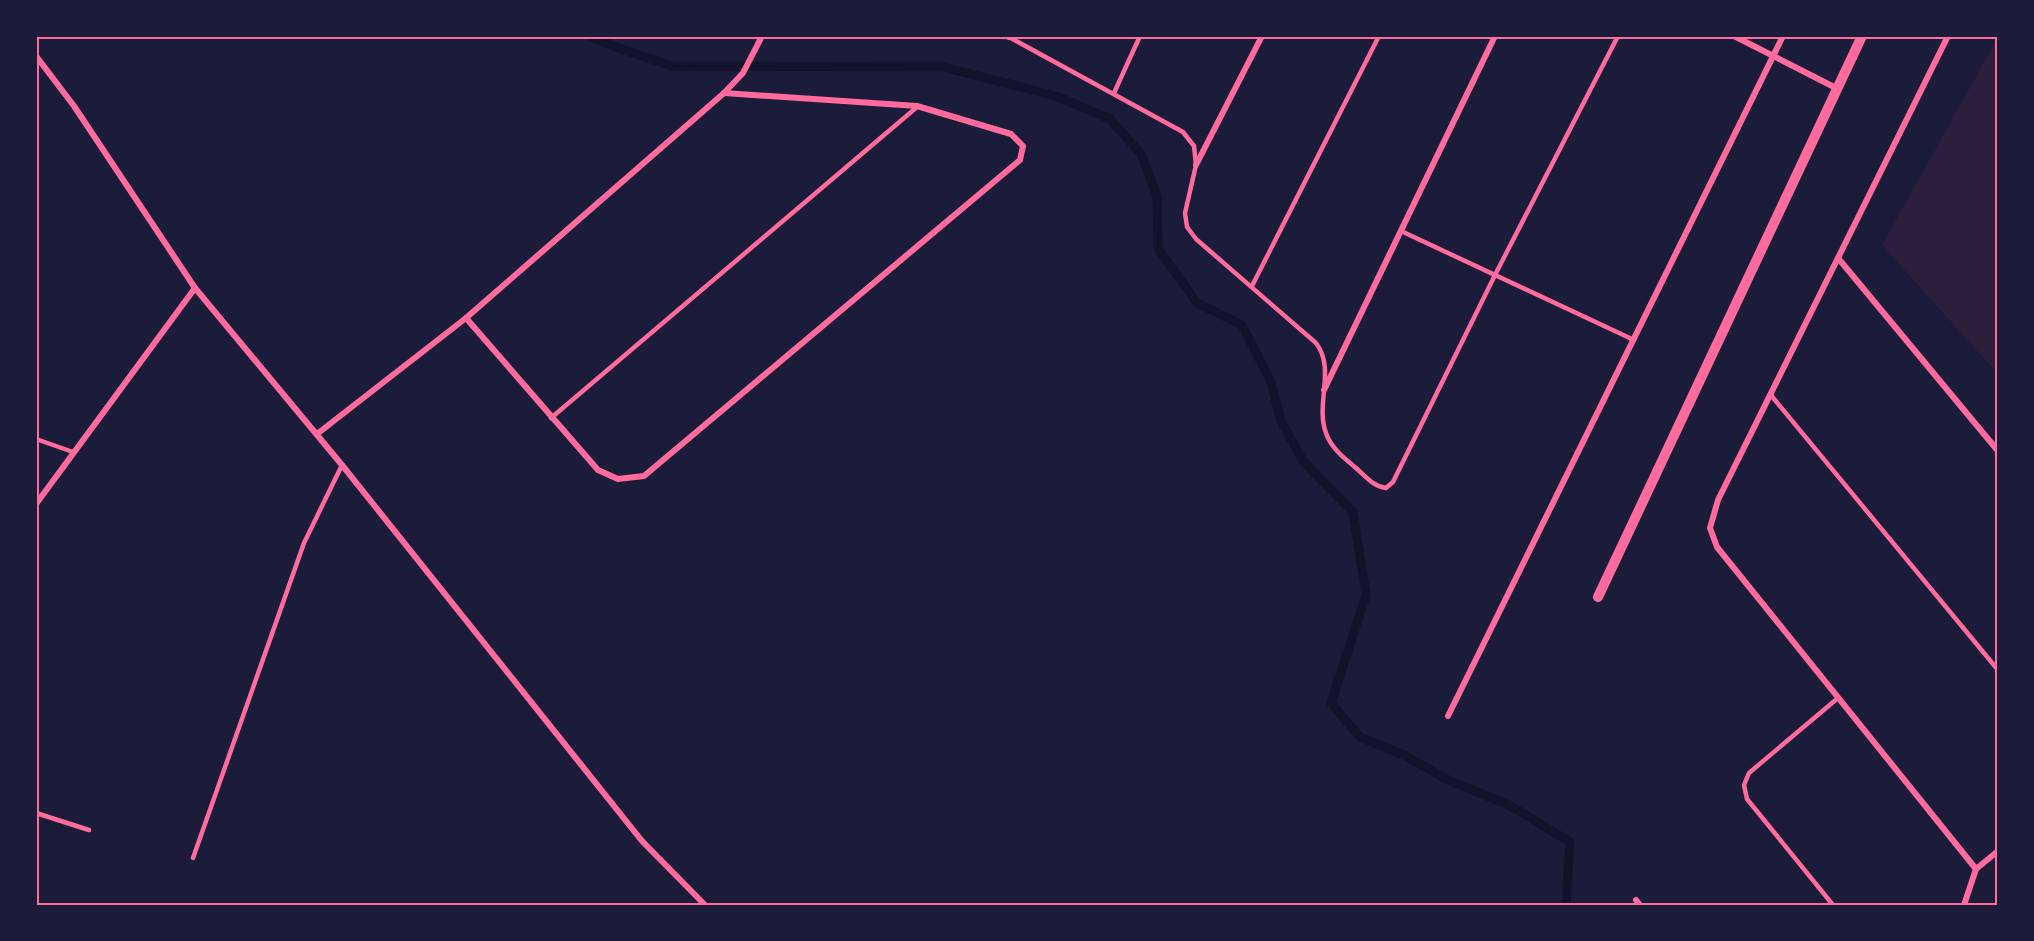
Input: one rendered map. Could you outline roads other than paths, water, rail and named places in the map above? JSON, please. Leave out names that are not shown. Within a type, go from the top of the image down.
[{"type":"street","points":[[317,434],[466,318],[724,93],[743,73],[762,36]]},
{"type":"street","points":[[1196,165],[1262,36]]},
{"type":"street","points":[[1324,390],[1495,36]]},
{"type":"street","points":[[1734,36],[1836,88]]},
{"type":"street","points":[[1448,716],[1784,36]]},
{"type":"street","points":[[1598,597],[1862,36]]},
{"type":"street","points":[[1948,36],[1718,500],[1710,528],[1717,547],[1976,869]]},
{"type":"street","points":[[36,56],[74,106],[195,288],[317,434],[642,841],[705,905]]},
{"type":"street","points":[[466,318],[598,470],[618,479],[644,476],[1020,160],[1023,146],[1011,134],[917,106],[724,93]]},
{"type":"street","points":[[1838,258],[1998,451]]},
{"type":"street","points":[[36,504],[195,288]]},
{"type":"street","points":[[1964,905],[1976,869],[1998,851]]},
{"type":"lane","points":[[971,36],[1010,37],[1183,132],[1194,146],[1196,165],[1185,213],[1187,227],[1196,238],[1316,343],[1323,352],[1325,362],[1323,421],[1326,433],[1333,447],[1376,486],[1386,488],[1393,482],[1495,275],[1618,36]]},
{"type":"lane","points":[[1114,93],[1140,36]]},
{"type":"lane","points":[[1252,286],[1379,36]]},
{"type":"lane","points":[[551,418],[917,106]]},
{"type":"lane","points":[[1401,231],[1634,340]]},
{"type":"lane","points":[[1770,394],[1998,670]]},
{"type":"lane","points":[[36,439],[73,452]]},
{"type":"lane","points":[[193,858],[304,543],[342,465]]},
{"type":"lane","points":[[1833,905],[1747,799],[1744,785],[1749,773],[1838,698]]},
{"type":"lane","points":[[36,813],[89,830]]},
{"type":"waterway","points":[[590,36],[672,66],[943,67],[1056,96],[1110,119],[1141,154],[1157,196],[1158,248],[1197,303],[1242,325],[1271,382],[1281,421],[1303,461],[1353,512],[1366,595],[1331,703],[1360,737],[1406,756],[1446,779],[1509,805],[1570,842],[1566,905]]}]
